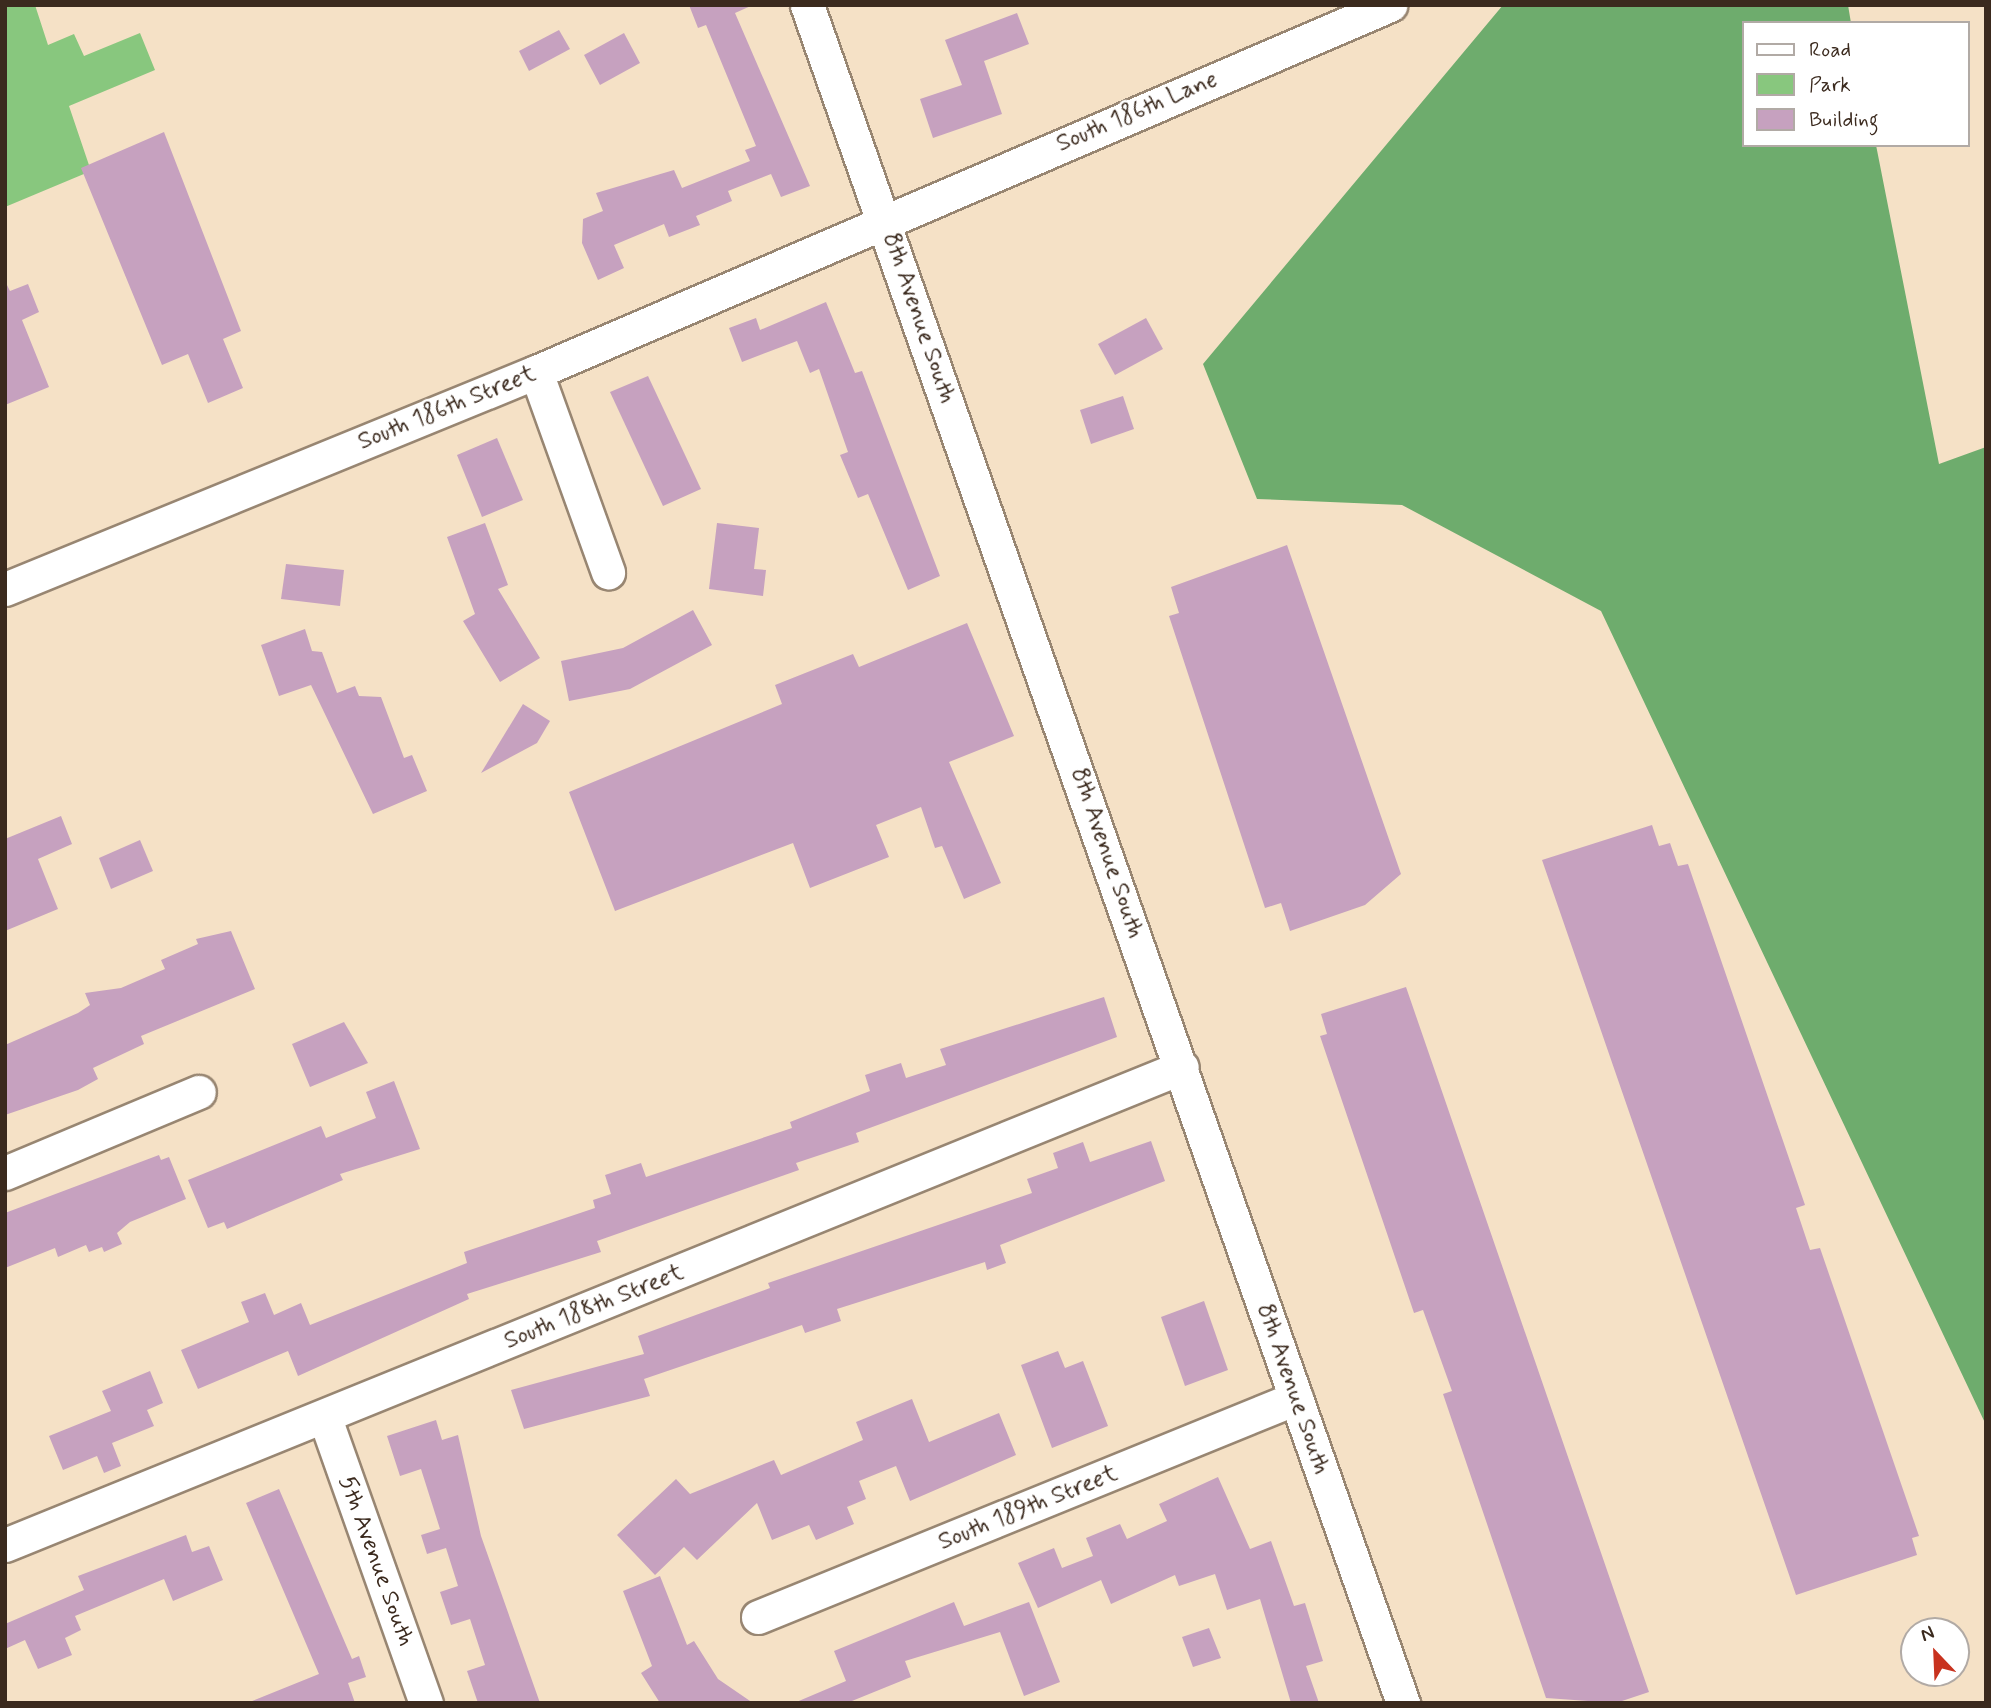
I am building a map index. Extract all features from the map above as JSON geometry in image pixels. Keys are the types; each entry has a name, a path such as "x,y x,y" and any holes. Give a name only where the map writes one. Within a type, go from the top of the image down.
{"street":[{"name":"8th Avenue South","path":"807,5 884,218 1403,1703"},
{"name":"South 186th Lane","path":"884,218 1390,5"},
{"name":"South 186th Street","path":"5,589 536,372 884,218"},
{"path":"536,372 608,572"},
{"name":"South 188th Street","path":"5,1545 325,1418 1182,1068"},
{"path":"5,1173 199,1092"},
{"name":"South 189th Street","path":"758,1617 1296,1398"},
{"name":"5th Avenue South","path":"325,1418 426,1703"}],"green space":[{"path":"5,5 35,5 48,45 74,34 84,56 140,33 155,70 69,106 91,171 5,207"},
{"path":"1503,5 1848,5 1851,21 1742,21 1742,147 1876,147 1939,464 1986,447 1986,1425 1601,611 1402,505 1257,499 1203,364"}],"building":[{"path":"689,5 753,5 735,13 810,186 781,197 771,174 728,191 732,201 696,216 700,225 669,237 664,224 614,245 624,268 598,280 582,243 583,219 603,211 596,193 674,170 682,188 750,161 745,150 756,146 706,25 698,28"},
{"path":"1017,13 1029,44 984,61 1002,114 933,138 920,99 962,85 945,40"},
{"path":"559,30 570,49 529,71 519,51"},
{"path":"624,33 640,63 600,85 584,55"},
{"path":"164,132 241,331 223,339 243,388 208,403 188,354 162,365 81,168"},
{"path":"5,281 10,291 28,284 39,312 22,320 49,387 5,405"},
{"path":"826,302 855,373 862,371 940,576 908,590 868,494 858,498 840,455 848,452 819,369 810,373 797,341 742,362 729,328 756,318 760,330"},
{"path":"1146,318 1163,349 1115,375 1098,344"},
{"path":"648,376 701,489 663,506 610,392"},
{"path":"1123,396 1134,429 1091,444 1080,410"},
{"path":"497,438 523,500 482,517 457,455"},
{"path":"485,523 508,585 498,589 540,658 500,682 463,621 475,614 447,537"},
{"path":"717,523 759,528 754,569 766,570 763,596 709,589"},
{"path":"1287,545 1401,874 1365,905 1290,931 1281,903 1265,908 1169,616 1179,613 1171,587"},
{"path":"286,564 344,570 340,606 281,599"},
{"path":"693,610 712,645 630,689 569,701 561,661 623,648"},
{"path":"967,623 1014,736 949,762 1001,883 964,899 942,846 935,848 921,807 876,825 889,857 810,888 793,843 615,911 569,792 782,704 775,685 853,654 859,667"},
{"path":"305,629 312,651 322,652 337,693 355,686 359,696 381,697 404,758 412,755 427,791 373,814 311,685 279,696 261,645"},
{"path":"523,704 550,721 537,743 481,773"},
{"path":"61,816 72,844 38,859 58,909 5,931 5,839"},
{"path":"1652,825 1659,846 1670,843 1678,866 1688,864 1805,1205 1796,1208 1810,1250 1820,1248 1919,1536 1912,1538 1917,1555 1796,1595 1542,860"},
{"path":"140,840 153,871 111,889 99,858"},
{"path":"231,931 255,989 141,1036 144,1044 93,1068 98,1079 78,1090 5,1115 5,1045 78,1013 90,1005 85,993 121,988 165,969 161,960 198,944 196,939"},
{"path":"1406,987 1649,1692 1616,1703 1546,1698 1443,1394 1452,1391 1423,1310 1414,1313 1320,1036 1327,1034 1321,1014"},
{"path":"1104,997 1117,1037 856,1133 859,1142 796,1163 799,1170 597,1241 601,1252 467,1294 469,1299 298,1376 288,1351 198,1389 181,1350 249,1322 241,1302 265,1293 274,1315 301,1303 310,1325 467,1263 464,1252 595,1208 593,1200 611,1194 605,1175 641,1163 646,1177 792,1128 790,1122 870,1091 865,1075 901,1063 906,1078 946,1065 940,1049"},
{"path":"344,1022 368,1063 310,1087 292,1044"},
{"path":"394,1081 420,1149 340,1174 343,1180 227,1229 224,1222 208,1228 188,1180 321,1126 326,1138 376,1118 366,1092"},
{"path":"1151,1141 1165,1181 1000,1245 1006,1263 987,1270 985,1262 837,1309 841,1321 805,1333 802,1325 644,1379 650,1396 524,1429 511,1390 644,1354 638,1336 770,1288 768,1283 1032,1193 1027,1179 1058,1168 1053,1153 1083,1142 1090,1162"},
{"path":"159,1155 161,1160 169,1157 186,1199 130,1222 117,1233 122,1244 104,1252 102,1247 89,1252 86,1245 58,1257 55,1248 5,1268 5,1213"},
{"path":"1204,1301 1228,1370 1185,1386 1161,1317"},
{"path":"1058,1351 1065,1368 1083,1361 1108,1426 1052,1448 1021,1365"},
{"path":"150,1371 163,1403 147,1410 154,1426 112,1443 121,1466 104,1473 97,1456 63,1470 49,1436 111,1411 102,1391"},
{"path":"912,1399 929,1442 999,1413 1016,1455 910,1501 896,1466 859,1481 866,1499 847,1507 854,1524 816,1540 809,1525 772,1540 757,1503 697,1560 684,1547 655,1575 617,1535 676,1479 690,1494 774,1460 781,1475 863,1440 856,1422"},
{"path":"436,1420 442,1440 458,1435 481,1536 540,1703 478,1703 467,1671 485,1665 470,1619 451,1625 440,1592 458,1586 446,1548 427,1554 421,1535 440,1529 421,1469 400,1476 387,1436"},
{"path":"1218,1477 1250,1549 1271,1541 1294,1606 1305,1603 1323,1661 1306,1666 1319,1703 1291,1703 1260,1599 1227,1610 1215,1574 1179,1586 1175,1575 1111,1604 1101,1580 1038,1608 1018,1563 1054,1548 1062,1568 1093,1556 1086,1538 1120,1524 1127,1539 1167,1521 1159,1504"},
{"path":"279,1489 352,1659 359,1656 366,1677 348,1683 355,1703 247,1703 319,1674 246,1503"},
{"path":"186,1535 192,1552 209,1546 223,1580 173,1601 164,1579 75,1616 81,1630 65,1638 72,1655 38,1669 25,1640 5,1649 5,1624 84,1590 78,1576"},
{"path":"660,1576 687,1645 694,1641 718,1679 753,1703 660,1703 641,1673 652,1666 623,1591"},
{"path":"954,1602 964,1626 1029,1602 1060,1682 1024,1696 1000,1632 905,1661 911,1677 847,1703 794,1703 846,1681 834,1651"},
{"path":"1209,1628 1221,1658 1193,1667 1182,1637"}]}
